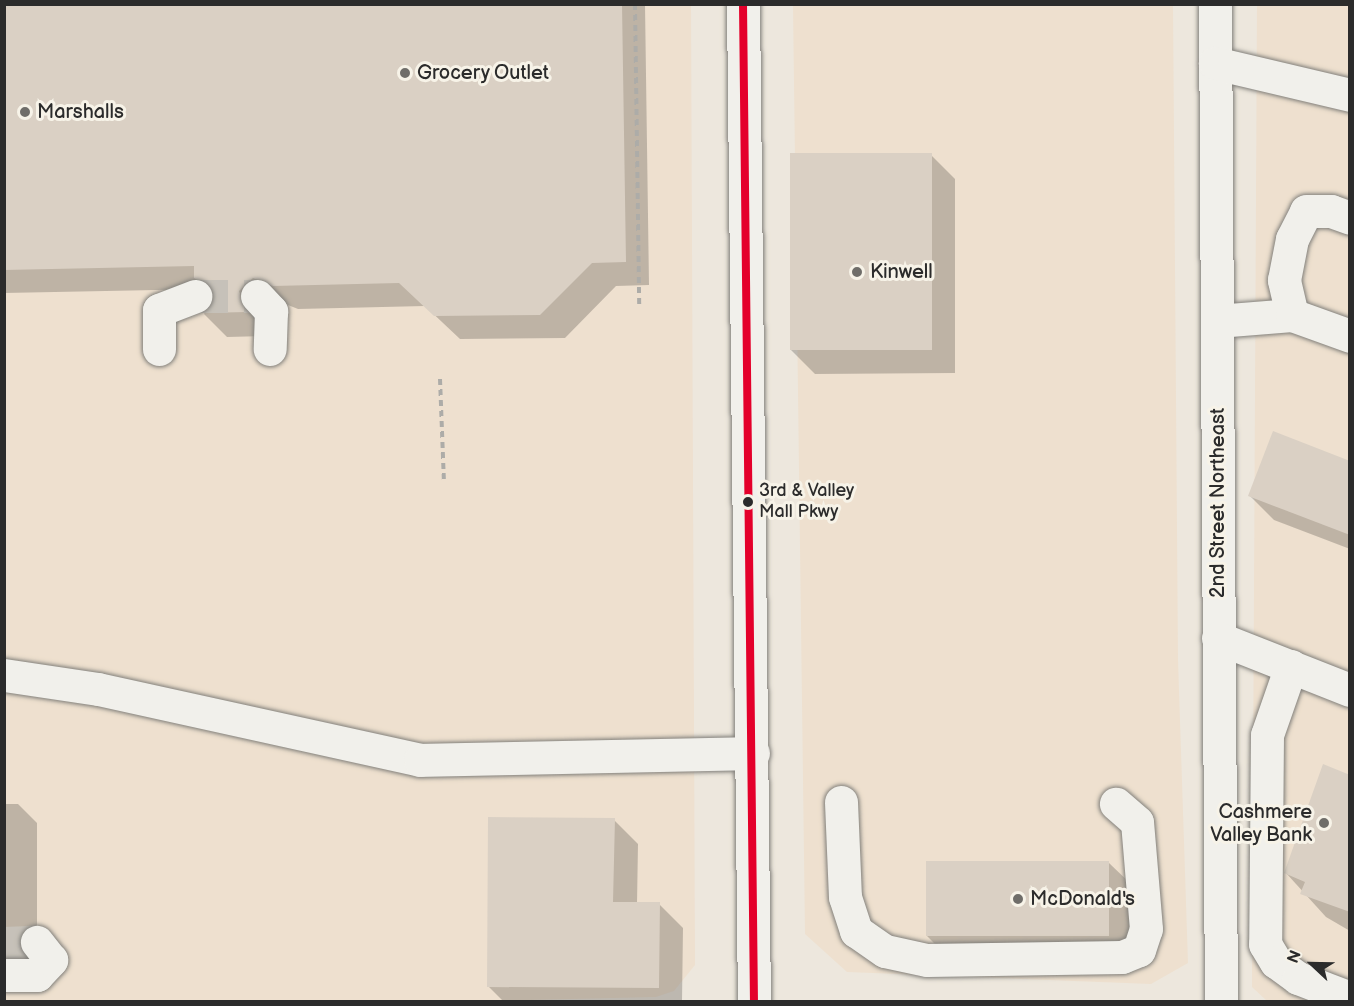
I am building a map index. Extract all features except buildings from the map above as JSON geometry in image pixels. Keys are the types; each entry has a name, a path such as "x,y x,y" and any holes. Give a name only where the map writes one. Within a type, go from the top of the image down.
{"street":[{"path":"743,4 754,1002"},
{"name":"2nd Street Northeast","path":"1215,4 1221,1002"},
{"path":"1215,63 1350,95"},
{"path":"1292,315 1284,280 1292,239 1306,211 1331,211 1350,218"},
{"path":"159,349 159,310 195,296"},
{"path":"257,296 271,311 270,349"},
{"path":"1217,321 1292,315 1350,336"},
{"path":"1218,638 1350,690"},
{"path":"1291,666 1269,719 1265,944 1276,962 1298,978 1350,998"},
{"path":"4,675 98,689 420,760 753,753"},
{"path":"841,802 845,897 856,931 885,951 927,960 1122,957 1139,950 1146,929 1137,822 1116,804"},
{"path":"4,975 37,975 50,952"}],"path":[{"path":"635,4 639,306"},
{"path":"440,379 444,483"}],"shaded area":[{"path":"5,5 691,5 695,965 674,991 656,997 492,1001 5,1002"},
{"path":"793,5 1173,5 1178,660 1188,963 1151,984 847,972 805,934"},
{"path":"1257,5 1349,5 1349,1001 1267,1001 1252,987"}],"tunnel":[{"path":"195,296 257,296"},
{"path":"4,943 37,942"}],"transit line":[{"path":"743,4 754,1002"}],"place":[{"name":"Grocery Outlet","path":"405,73"},
{"name":"Marshalls","path":"25,112"},
{"name":"Kinwell","path":"857,272"},
{"name":"3rd & Valley Mall Pkwy","path":"748,502"},
{"name":"Cashmere Valley Bank","path":"1324,823"},
{"name":"McDonald's","path":"1018,899"}]}
